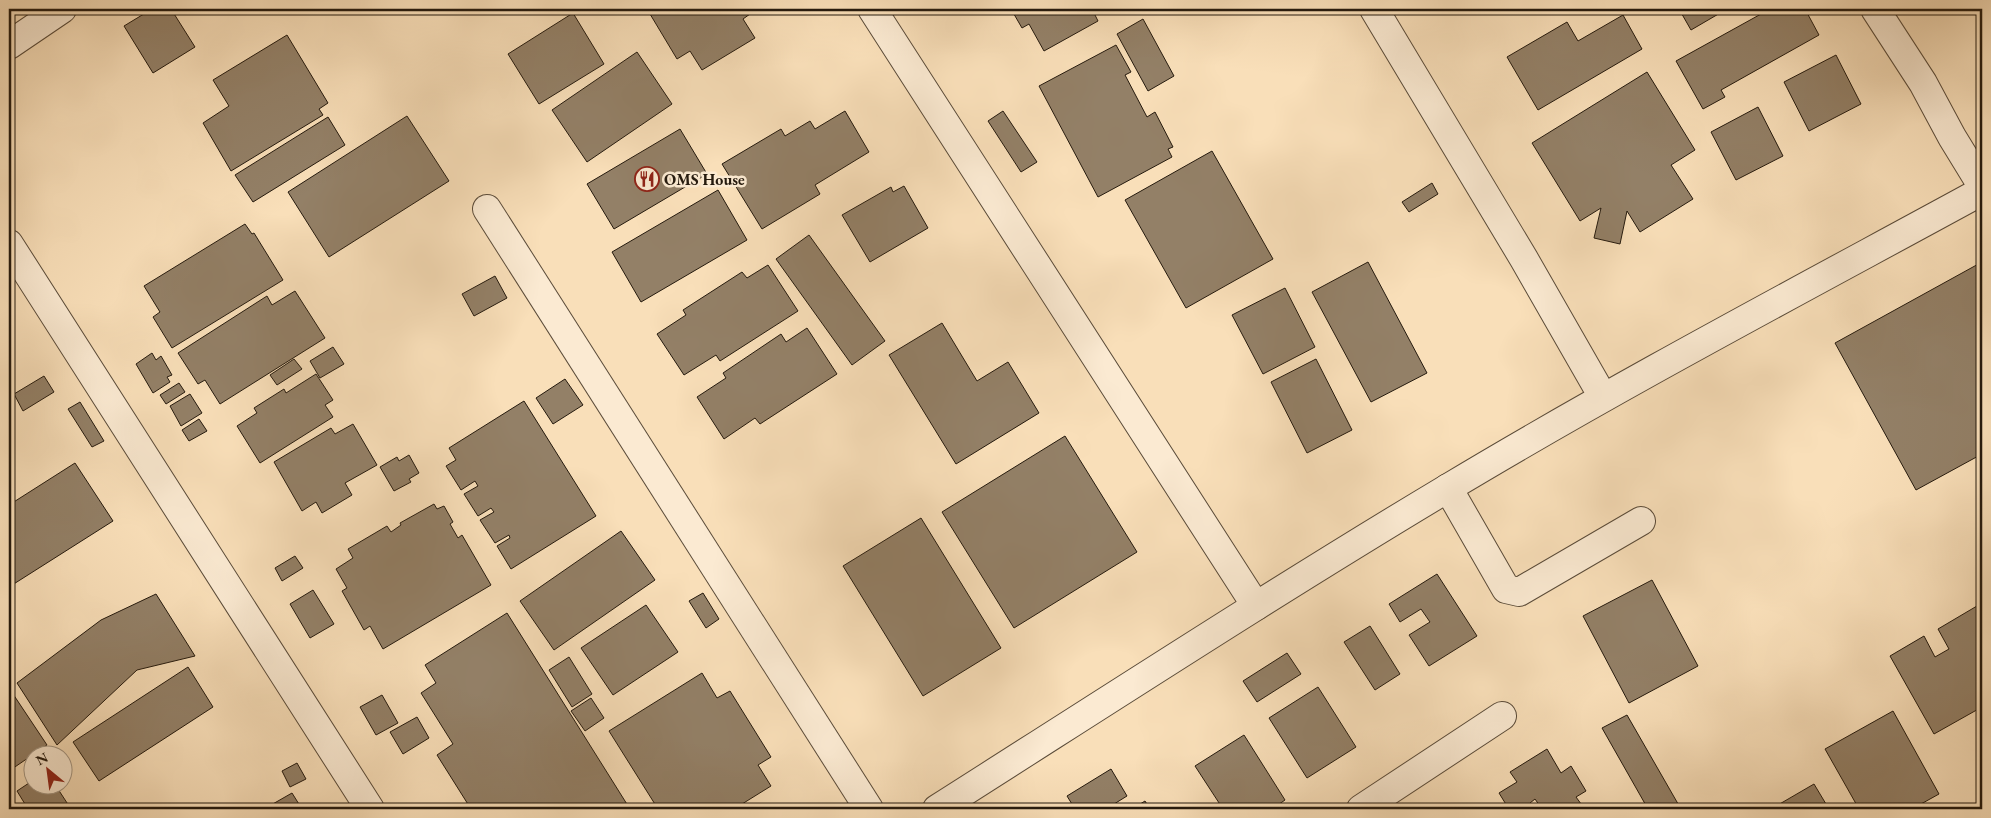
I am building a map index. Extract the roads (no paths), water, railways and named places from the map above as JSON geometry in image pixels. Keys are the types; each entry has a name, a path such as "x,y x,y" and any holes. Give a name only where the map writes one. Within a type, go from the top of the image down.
{"street":[{"path":"9,45 62,9"},
{"path":"872,9 1256,606"},
{"path":"1374,9 1524,260 1603,398"},
{"path":"1875,9 1923,83 1952,138 1982,186"},
{"path":"937,809 1256,606 1448,488 1603,398 1982,191"},
{"path":"487,208 869,809"},
{"path":"9,244 370,809"},
{"path":"1448,488 1506,589 1519,592 1641,521"},
{"path":"1364,808 1502,716"}],"place":[{"name":"OMS House","path":"647,179"}]}
